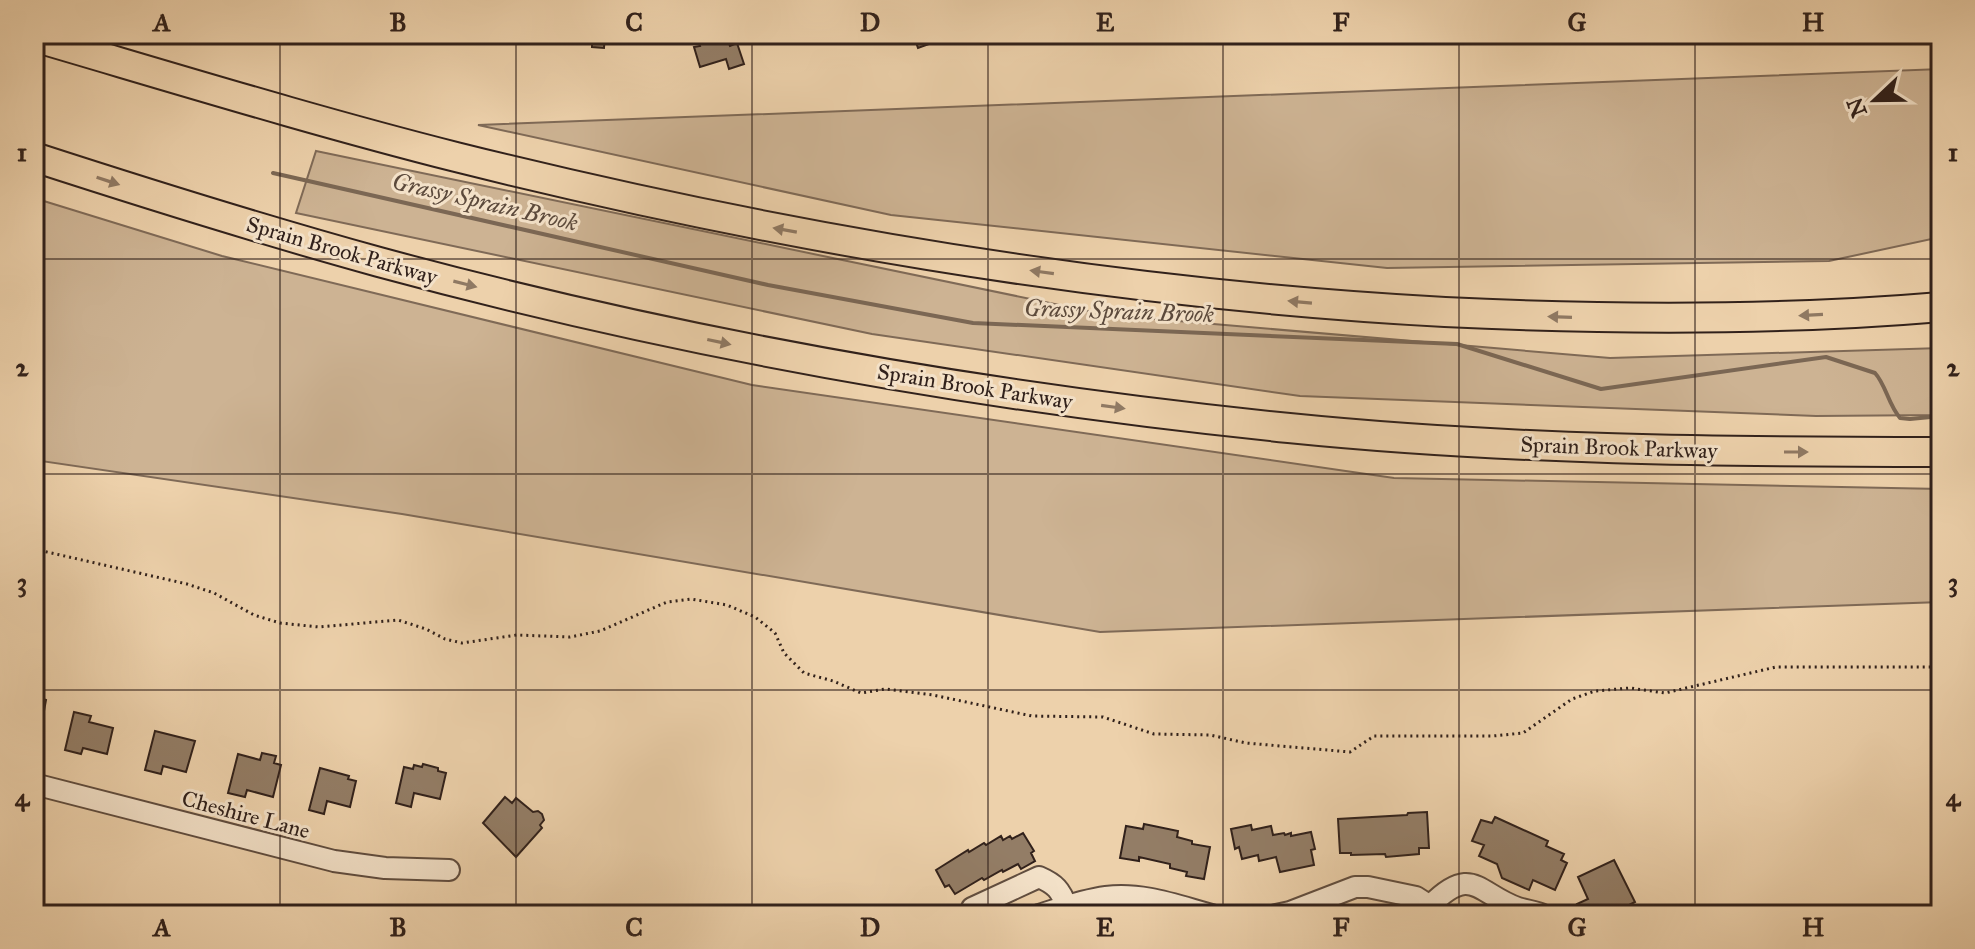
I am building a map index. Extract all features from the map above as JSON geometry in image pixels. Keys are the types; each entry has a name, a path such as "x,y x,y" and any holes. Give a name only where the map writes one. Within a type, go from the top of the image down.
{"highway":[{"path":"34,37 398,142 544,178 785,230 987,264 1312,303 1464,313 1693,318 1802,316 1941,307"},
{"name":"Sprain Brook Parkway","path":"34,157 263,229 487,290 753,349 966,386 1196,417 1413,438 1610,448 1941,454"},
{"path":"1889,311 1941,297"}],"street":[{"name":"Cheshire Lane","path":"34,784 334,861 385,868 449,870"},
{"path":"972,908 1039,877 1053,883 1062,893 1066,906"},
{"path":"1276,915 1355,887 1416,897 1437,911 1444,893 1458,885 1477,886 1517,908 1543,915"},
{"path":"1039,915 1107,896 1154,899 1212,915"}],"path":[{"path":"34,549 187,584 214,593 254,615 280,623 319,627 398,620 462,643 517,635 570,637 600,631 667,602 691,599 727,605 755,617 775,633 784,653 804,673 861,693 885,689 933,695 1032,716 1103,717 1154,734 1210,735 1246,743 1350,752 1374,736 1523,733 1572,699 1595,691 1630,688 1665,693 1776,667 1941,667"}],"shaded area":[{"path":"1941,69 1941,237 1829,261 1387,268 891,215 478,125"},
{"path":"316,151 1108,315 1610,358 1941,348 1941,415 1816,416 1300,396 872,334 296,213"},
{"path":"34,198 222,256 752,385 1394,478 1941,489 1941,602 1100,632 402,514 34,460"}],"building":[{"path":"592,34 605,34 604,48 592,47"},
{"path":"696,34 725,34 730,46 737,43 744,64 729,69 726,59 700,67 694,47 700,46"},
{"path":"913,34 951,34 951,36 918,48"},
{"path":"34,696 46,700 40,733 34,732"},
{"path":"74,712 91,716 89,722 113,728 107,754 83,748 81,754 65,750"},
{"path":"155,731 195,741 186,772 163,766 161,774 145,770"},
{"path":"262,753 276,756 274,763 281,765 273,797 247,790 245,797 228,793 238,754 260,760"},
{"path":"423,764 446,773 440,799 414,793 411,807 396,803 404,767 413,769 414,765 422,767"},
{"path":"320,768 356,781 350,807 327,801 324,814 309,810"},
{"path":"505,797 512,803 516,798 533,812 542,814 544,820 540,825 542,828 516,857 483,823"},
{"path":"1427,812 1429,848 1419,848 1419,854 1386,857 1385,854 1340,853 1338,819"},
{"path":"1495,817 1548,841 1546,846 1564,854 1561,860 1567,863 1555,890 1533,880 1529,890 1502,878 1497,864 1479,856 1484,845 1472,841 1481,820 1492,823"},
{"path":"1144,824 1178,831 1177,837 1210,847 1204,879 1186,876 1187,872 1170,868 1170,864 1139,857 1139,861 1120,858 1126,826 1143,829"},
{"path":"1251,825 1252,830 1271,826 1273,835 1291,833 1291,836 1311,832 1315,849 1311,850 1314,865 1280,872 1276,857 1259,861 1258,855 1242,859 1239,847 1235,849 1231,829"},
{"path":"1023,833 1034,851 1031,853 1035,861 1021,869 1018,864 984,880 982,878 955,894 949,885 945,887 936,870 984,843 986,845 1001,836 1003,840 1010,836 1012,839"},
{"path":"1614,860 1635,902 1629,905 1634,915 1582,915 1577,904 1588,899 1578,877"}],"waterway":[{"name":"Grassy Sprain Brook","path":"273,173 768,285 973,323 1457,344 1601,389 1826,357 1875,373 1900,418 1941,416"}]}
